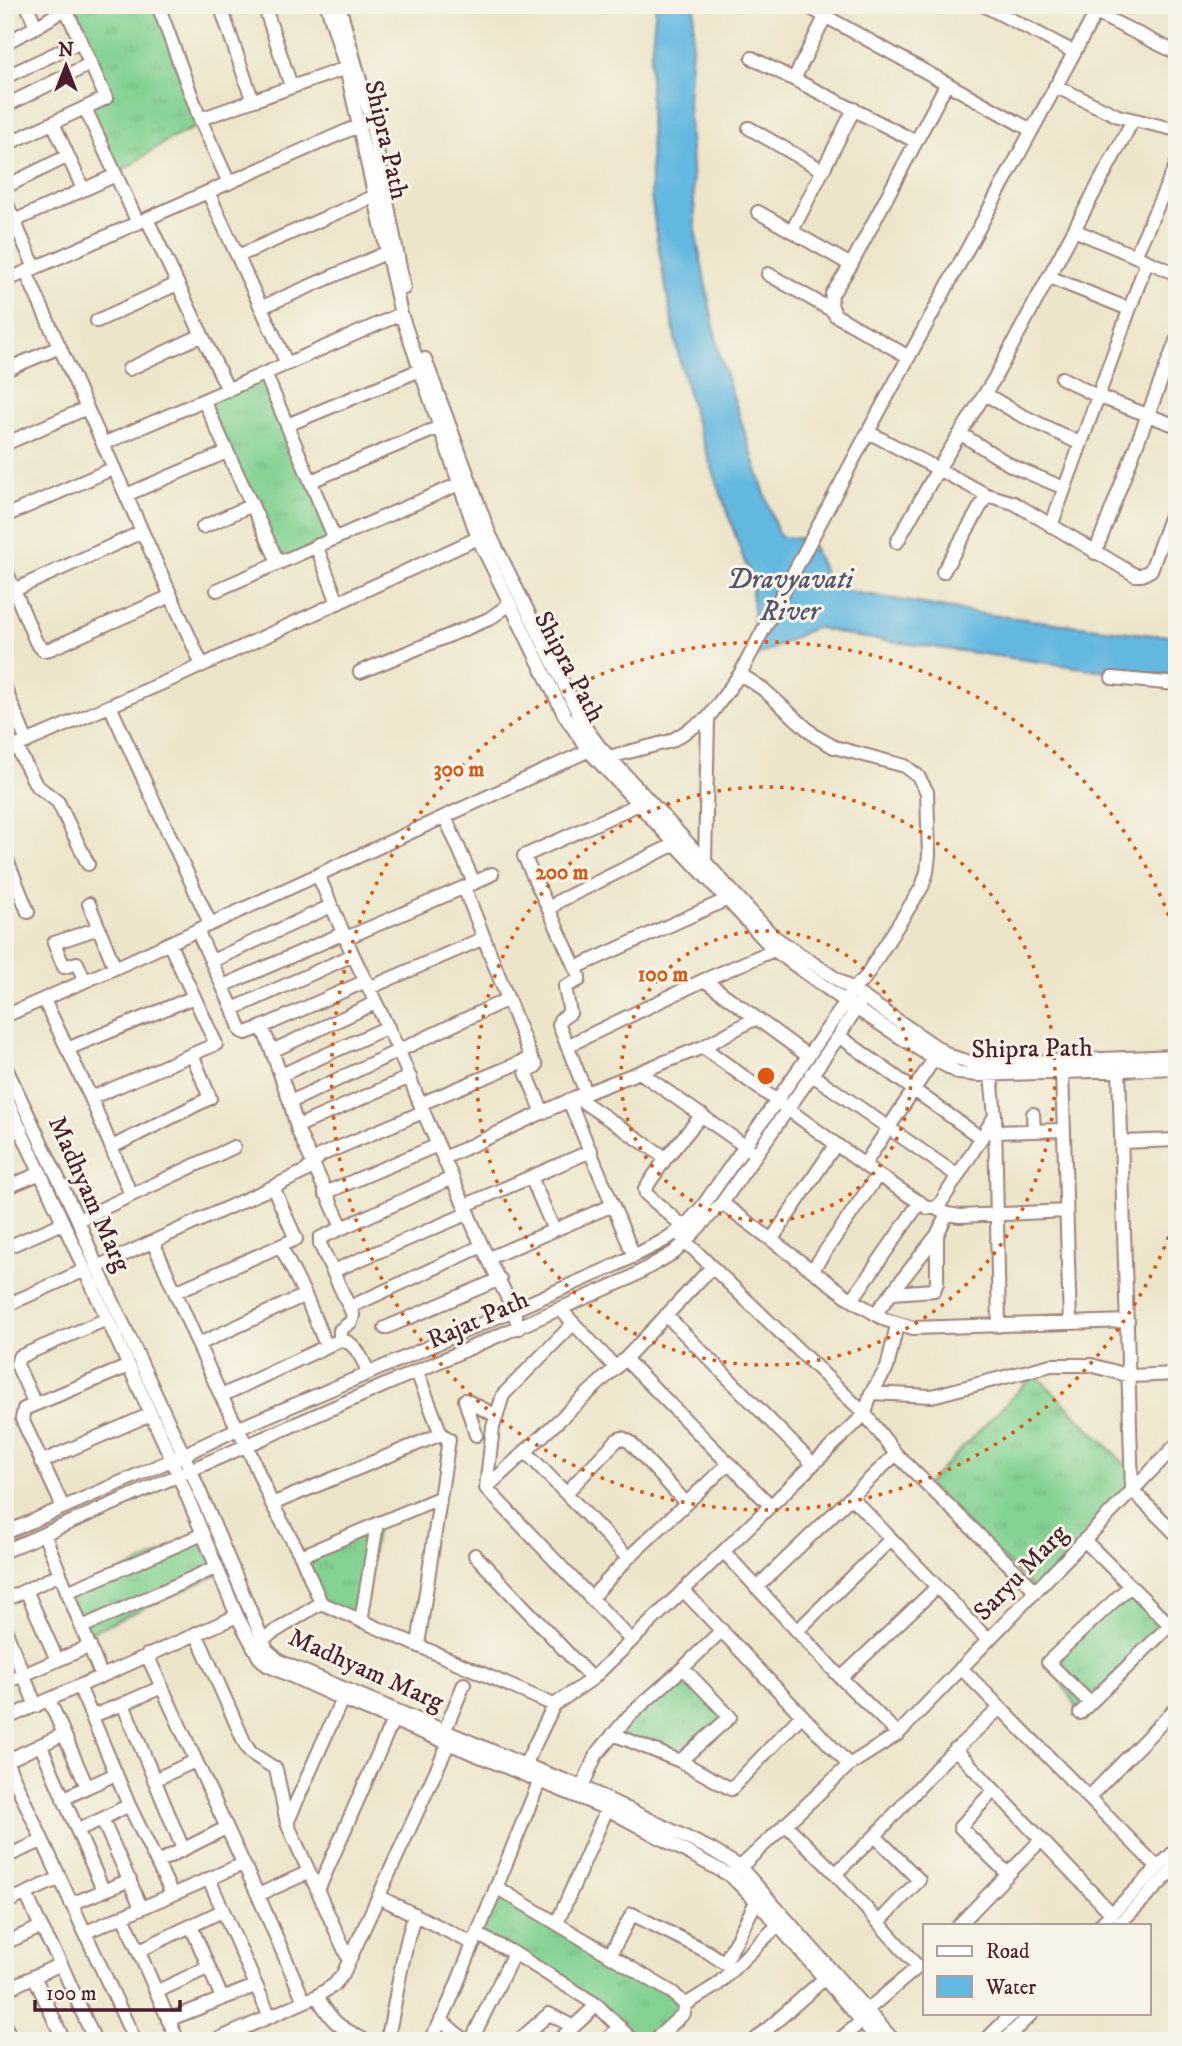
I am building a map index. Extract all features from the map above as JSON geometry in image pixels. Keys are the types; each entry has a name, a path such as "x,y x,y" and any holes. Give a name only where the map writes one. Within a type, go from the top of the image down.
{"street":[{"path":"27,5 36,27"},
{"path":"158,5 200,119 229,183"},
{"path":"236,5 220,8 252,99"},
{"path":"264,5 290,86"},
{"name":"Shipra Path","path":"327,5 366,123 375,196 401,314 478,538 565,716 639,804 774,950 950,1056 976,1065 1177,1056"},
{"name":"Shipra Path","path":"339,5 410,315 489,533 594,748 609,757 773,936 934,1059 959,1073 1177,1068"},
{"path":"804,5 828,11 1031,130"},
{"path":"986,6 1074,52"},
{"path":"5,43 36,27 65,7 106,98 5,145"},
{"path":"609,757 671,741 708,718 743,670 868,432 1098,9 1177,53"},
{"path":"794,79 828,11"},
{"path":"5,77 80,43"},
{"path":"752,58 915,141"},
{"path":"5,106 90,64"},
{"path":"200,119 346,68"},
{"path":"909,357 835,315 831,304 832,294 851,265 947,83"},
{"path":"1055,86 1118,116 1177,130"},
{"path":"85,108 116,175 177,284 228,390"},
{"path":"792,231 854,109"},
{"path":"897,542 985,394 1133,120"},
{"path":"53,123 83,189"},
{"path":"5,281 366,123"},
{"path":"749,128 822,170"},
{"path":"5,187 68,156"},
{"path":"1051,526 1129,309 1141,259 1177,163"},
{"path":"15,221 116,175"},
{"path":"208,192 287,364"},
{"path":"238,256 375,196"},
{"path":"5,200 60,347 202,665"},
{"path":"758,212 851,265"},
{"path":"1074,230 1177,274"},
{"path":"262,307 388,252"},
{"path":"768,274 833,311"},
{"path":"1049,277 1129,309"},
{"path":"97,321 177,284"},
{"path":"103,444 401,314"},
{"path":"129,369 202,335"},
{"path":"1095,553 1177,339"},
{"path":"5,370 60,347"},
{"path":"287,425 420,370"},
{"path":"265,373 334,537"},
{"path":"1062,378 1097,396 1149,413 1177,426"},
{"path":"985,394 1079,443"},
{"path":"204,401 278,562"},
{"path":"5,444 87,408"},
{"path":"310,481 440,427"},
{"path":"868,432 987,495 1014,503 1135,575 1142,576 1151,570 1177,499"},
{"path":"961,434 1012,466 1064,488"},
{"path":"126,495 227,452"},
{"path":"5,516 114,468"},
{"path":"217,590 459,484"},
{"path":"943,572 987,495"},
{"path":"203,527 252,505"},
{"path":"10,592 142,532"},
{"path":"16,747 478,538"},
{"path":"316,545 338,603"},
{"path":"5,568 10,592 39,647 47,650 171,596"},
{"path":"360,672 489,619 510,604"},
{"path":"743,670 815,736 834,747 905,766 918,776 927,792 927,872 922,887 864,979 854,1000"},
{"path":"1112,678 1177,684"},
{"path":"5,688 16,747 36,785 58,802 88,864"},
{"path":"110,706 210,923"},
{"path":"705,862 708,718"},
{"path":"5,1016 116,968 594,748"},
{"path":"634,1256 591,1152 559,1022 570,1013 564,989 579,980 577,967 524,856 639,804"},
{"path":"444,817 469,885 484,938 536,1066 526,1072 543,1113"},
{"path":"549,910 559,901 677,843"},
{"path":"5,855 28,912"},
{"path":"223,986 492,874"},
{"path":"318,875 375,1003 400,1051 452,1178 500,1279 519,1328"},
{"path":"577,967 728,899"},
{"path":"89,904 116,968"},
{"path":"212,961 331,906"},
{"path":"85,981 76,963 64,967 54,943 99,928"},
{"path":"197,930 243,1033 484,938"},
{"path":"91,1098 216,1044 169,943"},
{"path":"567,1046 704,980 774,950"},
{"path":"233,1009 353,955"},
{"path":"704,980 808,1056"},
{"path":"67,1049 194,997"},
{"path":"290,1102 508,999"},
{"path":"44,1000 91,1098 131,1195"},
{"name":"Rajat Path","path":"782,1103 811,1074 839,1036 854,1000"},
{"name":"Rajat Path","path":"5,1532 634,1256 680,1229 750,1149 782,1103 808,1056 854,1000"},
{"path":"272,1051 375,1003"},
{"path":"444,1158 577,1097 703,1047 756,1018"},
{"path":"262,1027 311,1163 342,1227"},
{"path":"281,1075 387,1027"},
{"path":"839,1036 981,1138"},
{"path":"703,1047 878,1175 929,1208 960,1216 1066,1211"},
{"path":"112,1147 210,1098 192,1054"},
{"path":"5,1306 273,1187 306,1171 321,1155 531,1058"},
{"path":"864,1165 934,1059"},
{"name":"Madhyam Marg","path":"5,1066 78,1220 107,1319 151,1414 178,1457"},
{"path":"1119,1070 1132,1490 1177,1535"},
{"path":"1062,1072 1070,1323"},
{"path":"641,1073 750,1149"},
{"path":"811,1074 958,1176"},
{"path":"991,1074 995,1116 999,1326"},
{"path":"298,1126 410,1077"},
{"name":"Madhyam Marg","path":"5,1096 64,1223 91,1269 267,1650 279,1661 449,1735 582,1787 712,1850 735,1872 864,2016 878,2041"},
{"path":"577,1097 666,1158"},
{"path":"1033,1114 1034,1131"},
{"path":"702,1115 666,1158 645,1192 680,1229 685,1243 865,1414 896,1454 1035,1591"},
{"path":"934,1208 940,1204 995,1116"},
{"path":"5,1136 21,1129"},
{"path":"995,1132 1064,1130"},
{"path":"1121,1142 1177,1140"},
{"path":"772,1239 836,1144"},
{"path":"325,1194 438,1145"},
{"path":"78,1220 234,1146"},
{"name":"Rajat Path","path":"5,1551 628,1279 675,1252 685,1243 722,1203 750,1149"},
{"path":"333,1271 531,1177 591,1152"},
{"path":"5,1188 41,1173"},
{"path":"813,1269 878,1175"},
{"path":"531,1177 554,1230"},
{"path":"340,1340 340,1330 353,1318 319,1241 323,1236 342,1227 452,1178"},
{"path":"174,1292 296,1239 273,1187"},
{"path":"852,1300 920,1202"},
{"path":"722,1203 852,1300 897,1325 913,1328 1128,1321"},
{"path":"350,1307 485,1252 554,1230 613,1205"},
{"path":"876,1314 937,1235 947,1214"},
{"path":"5,1248 64,1223"},
{"path":"892,1293 934,1290 937,1283 937,1235"},
{"path":"153,1242 221,1396 321,1602 554,1705"},
{"path":"281,1247 326,1345"},
{"path":"486,1488 620,1363 712,1267"},
{"path":"385,1328 500,1279"},
{"path":"199,1344 305,1295"},
{"path":"560,1309 770,1506"},
{"path":"666,1315 813,1464"},
{"path":"35,1404 17,1366 11,1361 107,1319"},
{"path":"486,1488 493,1427 503,1395 573,1324"},
{"path":"525,1765 554,1705 592,1679 865,1414 872,1394 887,1367 897,1325"},
{"path":"221,1396 340,1340 347,1340 355,1346 369,1373"},
{"path":"872,1394 932,1396 1051,1365 1091,1365 1130,1376 1177,1374"},
{"path":"63,1507 22,1419 23,1409 129,1366"},
{"path":"417,1372 441,1434 449,1439 418,1645"},
{"path":"476,1435 464,1400 497,1416"},
{"path":"41,1462 151,1414"},
{"path":"272,1504 441,1434"},
{"path":"566,1493 622,1438 630,1441 686,1503"},
{"name":"Saryu Marg","path":"735,1872 849,1765 898,1734 1177,1444"},
{"path":"525,1451 628,1558"},
{"path":"756,1588 896,1454"},
{"path":"591,1598 628,1558 728,1464"},
{"name":"Madhyam Marg","path":"185,1474 203,1534 237,1616 259,1657 267,1665 393,1720 449,1735 735,1872 756,1902 825,1978 894,2041"},
{"path":"486,1488 631,1640"},
{"path":"851,1497 988,1640"},
{"path":"301,1556 439,1498"},
{"path":"361,1621 377,1524"},
{"path":"44,1534 101,1675"},
{"path":"68,1592 203,1534"},
{"path":"797,1631 891,1539"},
{"path":"1080,1713 1173,1629 1084,1540"},
{"path":"724,1552 841,1678 898,1734"},
{"path":"475,1555 592,1679"},
{"path":"82,1628 217,1567"},
{"path":"5,1600 60,1574"},
{"path":"1090,1703 1048,1662 1130,1586"},
{"path":"841,1678 936,1588"},
{"path":"26,1590 57,1660"},
{"path":"683,1590 849,1765"},
{"path":"261,1640 321,1602"},
{"path":"5,1719 237,1616"},
{"path":"582,1787 596,1755 638,1707 722,1630"},
{"path":"197,1633 246,1746 251,1753 276,1769 287,1823 349,1960"},
{"path":"7,1636 36,1706"},
{"path":"5,1683 90,1646"},
{"path":"147,1655 243,1864 311,1998 340,2028 366,2041"},
{"path":"680,1761 730,1717 683,1668"},
{"path":"961,1668 1158,1868"},
{"path":"214,2041 311,1998 334,1986 343,1974 449,1735 464,1684"},
{"path":"79,1686 129,1805 172,1894"},
{"path":"92,1716 162,1687"},
{"path":"287,1823 342,1699"},
{"path":"49,1700 87,1787"},
{"path":"123,1704 183,1849"},
{"path":"1089,1797 1177,1707"},
{"path":"835,1874 875,1836 955,1749 1000,1708"},
{"path":"614,1734 680,1761 731,1789 802,1715"},
{"path":"318,1890 393,1720"},
{"path":"64,1734 6,1760 134,2038 120,2041"},
{"path":"41,1746 103,1890"},
{"path":"955,1749 1115,1919"},
{"path":"154,1780 195,1761"},
{"path":"63,1799 116,1774"},
{"path":"429,2041 441,2020 476,1939 540,1780"},
{"path":"994,1790 960,1827 1008,1874"},
{"path":"77,1830 129,1805"},
{"path":"557,1923 607,1809"},
{"path":"102,1819 141,1907"},
{"path":"785,1824 921,1964 838,2041"},
{"path":"158,1862 226,1828"},
{"path":"875,1836 919,1880 879,1922"},
{"path":"5,1840 8,1856 42,1842"},
{"path":"960,1924 1041,1840"},
{"path":"1115,1919 1177,1849"},
{"path":"86,1932 243,1864"},
{"path":"1115,1919 1177,1866"},
{"path":"258,1895 309,1872"},
{"path":"5,1903 60,1878"},
{"path":"71,1904 130,1880"},
{"path":"209,1880 270,2017"},
{"path":"496,1887 673,1993 685,2004"},
{"path":"26,1894 95,2041"},
{"path":"379,1897 514,1953 597,2004 633,2041"},
{"path":"685,2004 718,1985 756,1902"},
{"path":"138,1951 222,1911"},
{"path":"387,2041 402,1957 415,1914"},
{"path":"610,1955 632,1914 729,1965"},
{"path":"123,1916 178,2041"},
{"path":"729,1965 778,1925"},
{"path":"191,1926 222,1998"},
{"path":"5,1943 41,1927"},
{"path":"471,2041 514,1953"},
{"path":"5,1990 61,1964"},
{"path":"156,1992 209,1967"},
{"path":"34,1976 64,2041"},
{"path":"754,2041 825,1978"},
{"path":"169,2020 255,1986"},
{"path":"558,2041 597,2004"},
{"path":"654,2041 684,2013 685,2004"},
{"path":"517,2041 549,2014 572,2026"},
{"path":"985,2041 1012,2014"},
{"path":"1004,2041 1031,2014"},
{"path":"441,2020 466,2041"},
{"path":"5,2026 12,2041"},
{"path":"605,2041 620,2027"}],"green space":[{"path":"64,5 158,5 198,126 168,140 116,175 85,108 106,98"},
{"path":"265,373 334,537 278,562 204,401"},
{"path":"1035,1374 1132,1471 1132,1490 1036,1591 927,1484"},
{"path":"377,1524 361,1621 321,1603 301,1556"},
{"path":"203,1535 219,1574 85,1635 69,1595"},
{"path":"1130,1586 1170,1625 1080,1713 1048,1662"},
{"path":"683,1668 730,1717 686,1757 613,1734"},
{"path":"496,1887 685,2005 657,2041 633,2041 597,2004 478,1935"}],"water":[{"name":"Dravyavati River","path":"656,5 695,5 688,102 696,235 719,353 778,534 782,537 810,539 830,588 975,613 1153,635 1177,635 1177,675 1135,675 852,636 815,627 758,656 751,573 745,563 694,416 678,354 657,239 651,195 650,65"}]}
